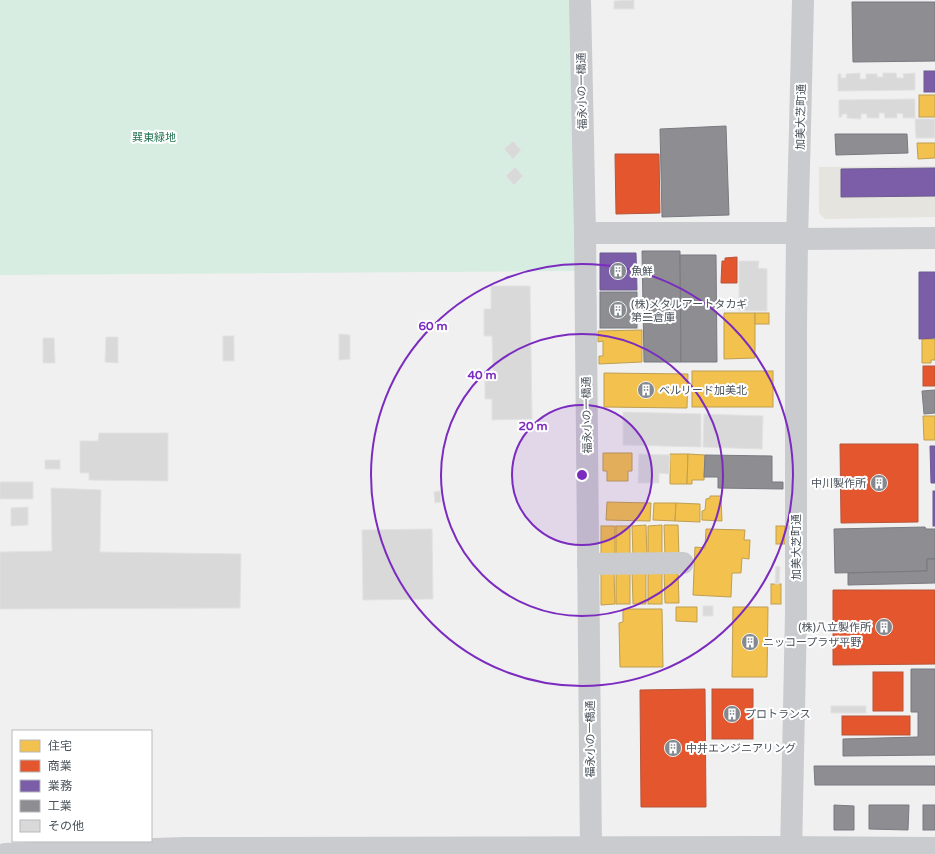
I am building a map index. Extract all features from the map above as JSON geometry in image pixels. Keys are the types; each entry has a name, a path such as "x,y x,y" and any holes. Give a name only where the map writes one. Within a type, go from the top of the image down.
{"street":[{"name":"福永小の一橋通","path":"580,0 585,233 591,851"},
{"name":"加美大芝町通","path":"791,850 796,613 797,236 803,0"},
{"path":"585,233 935,238"},
{"path":"588,564 683,563"},
{"path":"6,854 185,851 591,851 935,848"}],"shaded area":[{"path":"935,166 935,217 825,219 819,213 819,167"}],"green space":[{"name":"巽東緑地","path":"0,0 574,0 576,271 0,275"}],"building: 住宅":[{"path":"919,95 935,95 935,117 919,117"},
{"path":"917,143 935,143 935,158 918,159"},
{"path":"724,313 755,313 755,358 724,359"},
{"path":"755,313 769,313 769,324 755,324"},
{"path":"642,330 642,362 599,364 599,356 603,356 603,341 598,342 598,331"},
{"path":"922,339 935,339 935,360 931,360 931,363 922,363"},
{"path":"692,371 773,371 773,407 692,407"},
{"name":"ベルリード加美北","path":"604,373 688,374 687,408 604,407"},
{"path":"923,416 935,416 935,440 924,440"},
{"path":"603,453 632,453 632,471 628,471 628,481 607,481 607,471 603,471"},
{"path":"670,454 688,454 687,484 670,484"},
{"path":"688,454 705,455 704,480 692,480 692,484 687,484"},
{"path":"710,496 721,496 722,521 702,520 702,511 705,510 706,499 710,498"},
{"path":"607,502 651,503 650,521 606,520"},
{"path":"654,503 676,503 675,521 653,520"},
{"path":"676,503 700,504 700,522 675,521"},
{"path":"646,525 647,557 633,558 632,526"},
{"path":"662,525 662,557 648,558 648,526"},
{"path":"664,525 678,525 679,557 665,557"},
{"path":"601,526 615,526 615,558 601,558"},
{"path":"616,526 630,526 630,557 616,558"},
{"path":"776,526 785,526 785,544 776,544"},
{"path":"706,529 745,530 744,540 750,540 749,559 742,558 741,573 732,573 731,597 693,595 695,547 705,548"},
{"path":"664,571 678,571 679,603 665,603"},
{"path":"601,572 614,572 615,604 601,605"},
{"path":"616,572 630,572 630,604 616,604"},
{"path":"632,572 646,572 646,604 633,604"},
{"path":"648,572 662,572 662,604 648,604"},
{"path":"771,584 781,584 781,604 771,604"},
{"path":"676,607 697,607 697,622 676,621"},
{"name":"ニッコープラザ平野","path":"733,607 768,607 767,677 732,677"},
{"path":"623,609 662,609 663,667 620,667 619,623 623,622"}],"building: 商業":[{"path":"615,154 659,154 660,213 616,214"},
{"path":"737,257 737,283 721,283 722,261 725,261 725,258"},
{"path":"923,366 935,366 935,386 923,386"},
{"name":"中川製作所","path":"840,444 918,444 918,522 841,523"},
{"name":"(株)八立製作所","path":"833,590 935,590 935,664 833,665"},
{"path":"873,672 903,672 903,711 873,711"},
{"name":"中井エンジニアリング","path":"705,689 706,807 641,807 640,690"},
{"name":"プロトランス","path":"712,689 753,689 753,739 712,739"},
{"path":"842,716 910,716 910,735 842,735"}],"building: 業務":[{"path":"924,71 935,71 935,92 924,92"},
{"path":"935,168 935,196 841,197 841,169"},
{"name":"魚鮮","path":"600,253 636,253 637,290 600,290"},
{"path":"919,272 935,272 935,338 919,339"},
{"path":"930,446 935,446 935,483 931,483"},
{"path":"933,491 935,491 935,526 933,526"}],"building: 工業":[{"path":"852,2 935,2 935,61 853,62"},
{"path":"726,126 729,215 662,217 660,129"},
{"path":"835,134 907,134 908,153 836,155"},
{"path":"642,251 680,251 681,362 644,362"},
{"path":"680,255 716,255 717,362 681,362"},
{"name":"(株)メタルアートタカギ 第二倉庫","path":"600,292 637,292 637,328 600,328"},
{"path":"935,390 935,413 924,414 922,391"},
{"path":"705,455 772,456 772,482 783,482 783,489 718,488 718,477 704,477"},
{"path":"925,527 926,529 935,529 935,559 927,559 927,571 835,573 834,529"},
{"path":"927,559 935,559 935,583 848,585 848,573 927,571"},
{"path":"911,669 935,669 935,755 843,756 843,739 918,737 918,712 911,712"},
{"path":"814,766 935,766 935,785 815,785"},
{"path":"834,805 854,806 854,830 834,830"},
{"path":"869,805 909,805 908,830 869,829"},
{"path":"923,805 935,805 935,830 923,830"}],"building: その他":[{"path":"634,0 634,9 614,9 614,1"},
{"path":"860,73 860,79 866,79 866,74 877,74 877,77 883,77 883,73 896,73 897,78 904,78 903,74 915,73 915,90 838,91 838,74 841,74 841,78 846,78 846,74"},
{"path":"915,99 915,118 903,118 903,114 897,113 897,118 885,118 884,113 879,113 879,118 867,118 867,114 861,114 861,119 847,118 847,114 842,114 842,117 839,117 839,100"},
{"path":"915,119 935,119 935,138 916,138"},
{"path":"513,141 521,150 513,159 504,149"},
{"path":"515,167 523,176 514,185 506,176"},
{"path":"739,261 759,261 758,268 767,269 767,311 739,311"},
{"path":"491,286 530,286 532,419 492,420 492,399 485,399 485,371 493,371 492,336 484,336 484,309 491,309"},
{"path":"339,334 350,335 350,359 339,360"},
{"path":"223,336 234,336 234,361 223,361"},
{"path":"106,337 118,337 118,363 105,362"},
{"path":"43,338 54,338 55,363 43,363"},
{"path":"623,412 701,414 701,447 623,445"},
{"path":"704,414 763,416 762,449 703,447"},
{"path":"99,433 168,433 168,481 89,480 89,473 80,473 80,441 98,441"},
{"path":"639,454 670,455 669,474 659,473 659,483 638,483"},
{"path":"45,460 60,460 60,469 45,469"},
{"path":"0,482 33,482 33,499 0,499"},
{"path":"51,488 101,490 100,552 241,554 240,608 0,609 0,552 52,551"},
{"path":"440,491 441,502 435,503 434,492"},
{"path":"28,507 28,525 11,526 11,508"},
{"path":"432,529 433,599 363,600 362,530"},
{"path":"776,566 780,567 779,584 775,584"},
{"path":"703,606 713,606 713,616 703,616"},
{"path":"831,706 866,706 866,713 831,713"}],"place":[{"name":"魚鮮","path":"618,271"},
{"name":"(株)メタルアートタカギ 第二倉庫","path":"618,310"},
{"name":"ベルリード加美北","path":"646,390"},
{"name":"中川製作所","path":"879,483"},
{"name":"(株)八立製作所","path":"884,627"},
{"name":"ニッコープラザ平野","path":"750,642"},
{"name":"プロトランス","path":"732,714"},
{"name":"中井エンジニアリング","path":"673,748"}]}
